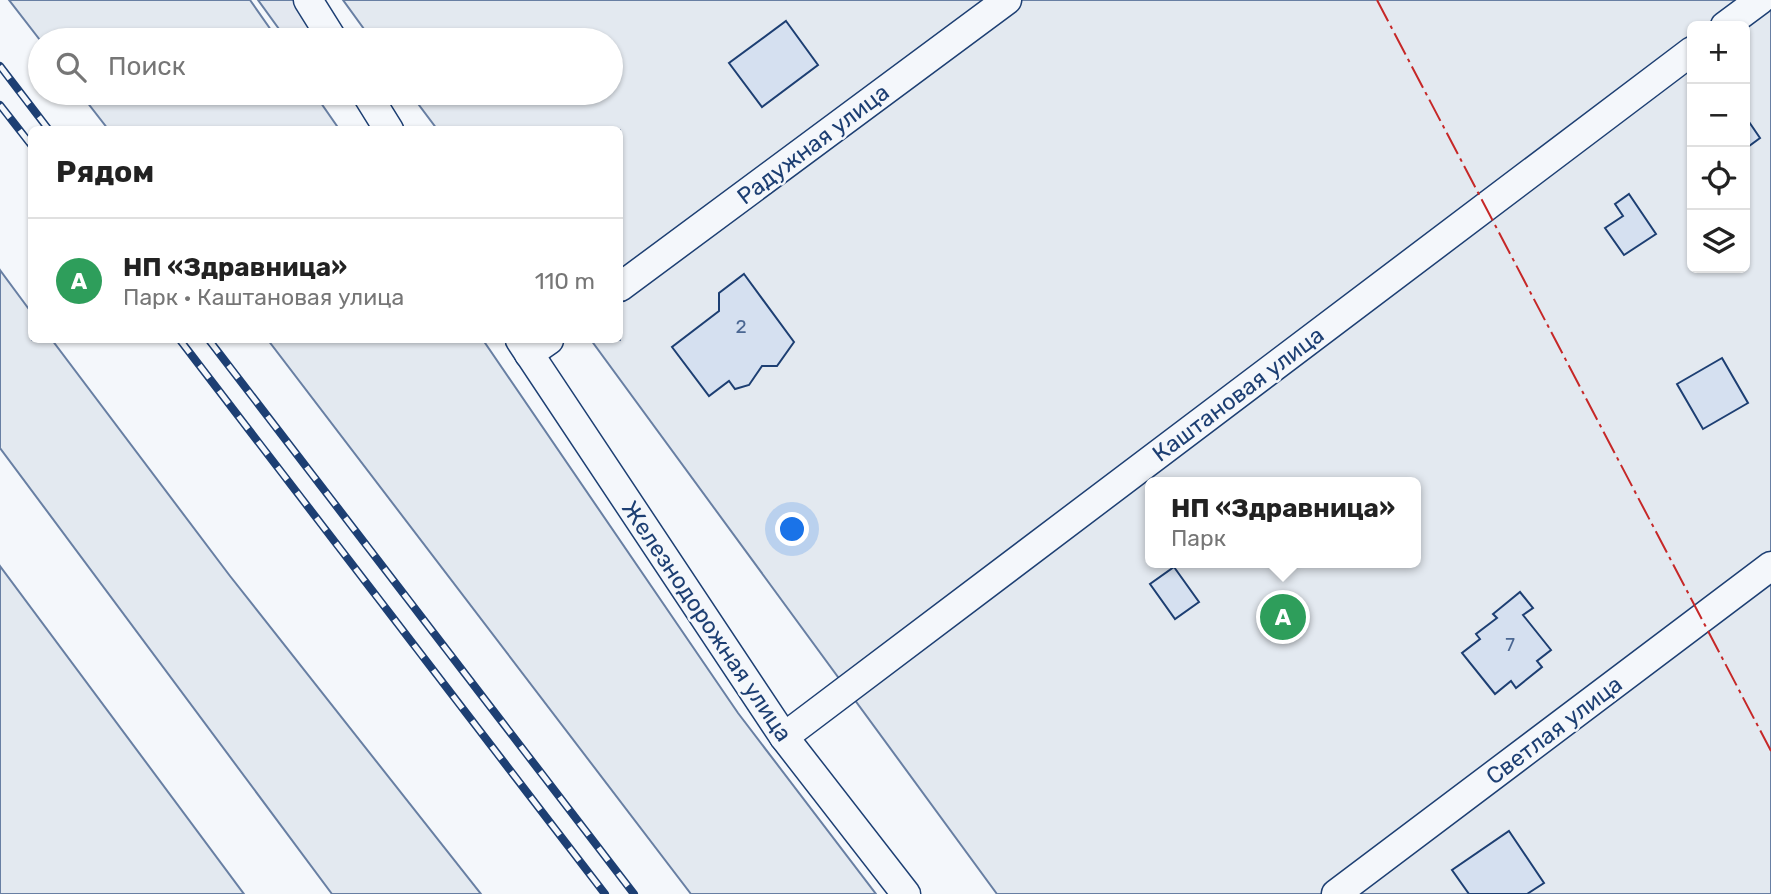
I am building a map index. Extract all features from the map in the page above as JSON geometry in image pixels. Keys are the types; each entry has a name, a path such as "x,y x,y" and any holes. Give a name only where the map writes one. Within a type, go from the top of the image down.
{"street":[{"path":"308,0 326,28"},
{"name":"Радужная улица","path":"623,286 1007,0"},
{"path":"1732,21 1760,0"},
{"name":"Каштановая улица","path":"784,737 1687,55"},
{"path":"373,105 387,126"},
{"name":"Железнодорожная улица","path":"533,345 784,737 906,894"},
{"name":"Светлая улица","path":"1336,894 1771,566"}],"shaded area":[{"path":"9,0 250,0 270,28 31,28"},
{"path":"258,0 297,0 317,28 278,28"},
{"path":"343,0 1771,0 1771,894 997,894 593,343 623,343 623,126 435,126 419,105 623,105 623,28 363,28"},
{"path":"89,105 322,105 337,126 106,126"},
{"path":"0,270 28,308 28,343 54,343 230,576 481,894 332,894 0,448"},
{"path":"270,343 485,343 738,713 876,894 691,894"},
{"path":"0,566 244,894 0,894"}],"building":[{"path":"786,21 818,65 762,107 729,63"},
{"path":"1750,123 1760,138 1750,145"},
{"path":"1629,194 1656,234 1624,255 1605,228 1623,216 1615,204"},
{"path":"744,274 794,342 777,366 762,366 749,385 735,389 729,381 709,396 672,347 719,311 719,293"},
{"path":"1722,358 1748,403 1703,429 1677,384"},
{"path":"1175,568 1199,602 1175,619 1150,584"},
{"path":"1520,592 1533,608 1523,615 1551,650 1537,661 1542,667 1516,688 1511,681 1495,694 1462,653 1480,639 1476,634 1497,618 1493,614"},
{"path":"1509,831 1544,883 1527,894 1469,894 1452,870"}],"railway":[{"path":"0,66 28,103"},
{"path":"0,105 28,141"},
{"path":"30,105 46,126"},
{"path":"182,343 605,894"},
{"path":"211,343 634,894"}],"power":[{"path":"1377,0 1771,751"}],"place":[{"name":"НП «Здравница»","path":"1283,617"}]}
